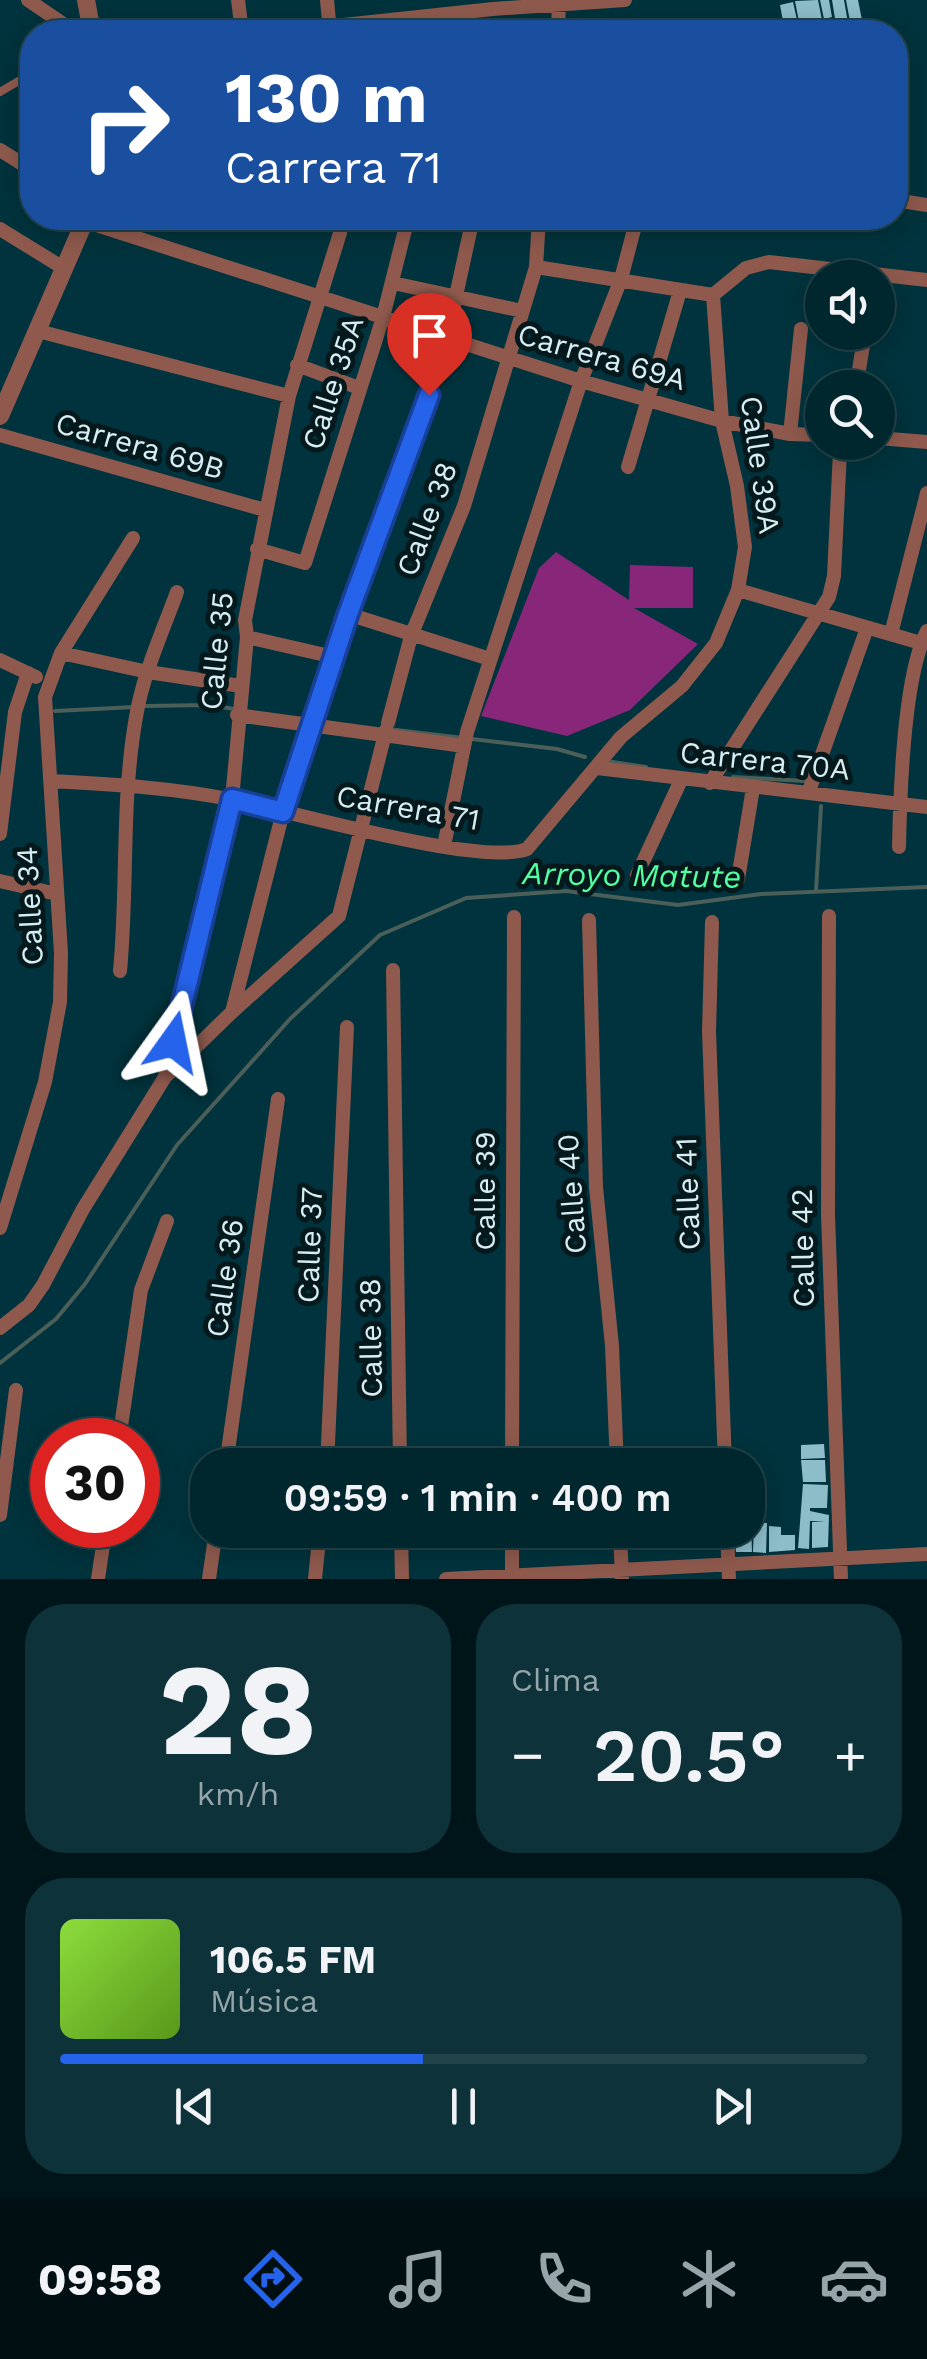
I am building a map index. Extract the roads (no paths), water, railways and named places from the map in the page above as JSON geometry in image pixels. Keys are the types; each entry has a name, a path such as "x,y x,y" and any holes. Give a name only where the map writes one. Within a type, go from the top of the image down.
{"street":[{"path":"28,0 57,20"},
{"path":"406,0 406,18"},
{"path":"393,20 492,4 626,0"},
{"path":"0,229 65,269"},
{"path":"1,412 81,230"},
{"name":"Carrera 69A","path":"115,230 580,381 722,422 805,434"},
{"name":"Calle 35A","path":"257,549 305,563 383,317 405,230"},
{"path":"0,1328 30,1305 83,1209 165,1077 232,1012 283,812 348,614 420,424 447,337 471,230"},
{"name":"Calle 38","path":"232,1012 339,916 411,636 464,506 536,268 538,230"},
{"path":"444,846 465,740 490,659 580,381 621,279 635,230"},
{"name":"Calle 35","path":"165,1077 232,799 247,637 245,620 265,510 297,366 340,234"},
{"path":"536,268 713,295 733,276 768,262 927,280"},
{"path":"392,283 522,311"},
{"path":"628,467 680,290"},
{"name":"Calle 39A","path":"519,852 536,842 621,736 682,686 716,643 738,590 746,547 722,422 713,295"},
{"path":"790,434 801,329"},
{"path":"38,330 289,396"},
{"path":"297,366 359,388"},
{"name":"Carrera 69B","path":"0,435 265,510"},
{"path":"895,439 927,442"},
{"path":"710,784 829,597 834,576 840,460"},
{"path":"891,634 927,492"},
{"name":"Calle 34","path":"0,1228 5,1193 46,1082 60,1002 46,715 48,682 61,652 134,538"},
{"path":"738,590 867,628 924,637 908,717 899,847"},
{"path":"120,971 127,784 138,704 177,592"},
{"path":"348,614 490,659"},
{"path":"809,792 867,628"},
{"path":"247,637 334,657"},
{"path":"61,652 148,672 242,686"},
{"path":"0,660 48,682"},
{"path":"0,834 16,712 28,674"},
{"path":"238,711 465,740"},
{"name":"Carrera 70A","path":"596,768 927,807"},
{"path":"637,875 681,780"},
{"name":"Carrera 71","path":"51,781 127,784 232,799 444,846 519,852"},
{"path":"738,879 754,788"},
{"path":"0,881 57,894"},
{"name":"Calle 42","path":"830,916 828,1215 841,1579"},
{"name":"Calle 39","path":"512,1448 514,917"},
{"name":"Calle 40","path":"589,920 596,1187 612,1346 616,1448"},
{"name":"Calle 41","path":"712,922 709,1031 724,1448"},
{"name":"Calle 38","path":"392,970 400,1448"},
{"name":"Calle 37","path":"327,1448 347,1027"},
{"name":"Calle 36","path":"228,1448 278,1099"},
{"path":"121,1418 140,1290 167,1221"},
{"path":"0,1515 16,1390"},
{"path":"98,1579 103,1548"},
{"path":"209,1579 213,1548"},
{"path":"316,1579 319,1548"},
{"path":"401,1548 402,1579"},
{"path":"512,1548 512,1578"},
{"path":"621,1548 622,1575"},
{"path":"446,1579 729,1572 927,1554"}],"waterway":[{"path":"145,706 207,705 235,709"},
{"path":"55,711 135,707"},
{"path":"388,729 557,749 585,757"},
{"path":"606,761 646,767"},
{"path":"733,777 805,781"},
{"path":"816,891 821,806"},
{"name":"Arroyo Matute","path":"0,1363 56,1319 85,1284 177,1145 290,1019 380,935 466,898 566,891 678,905 761,894 927,887"}]}
